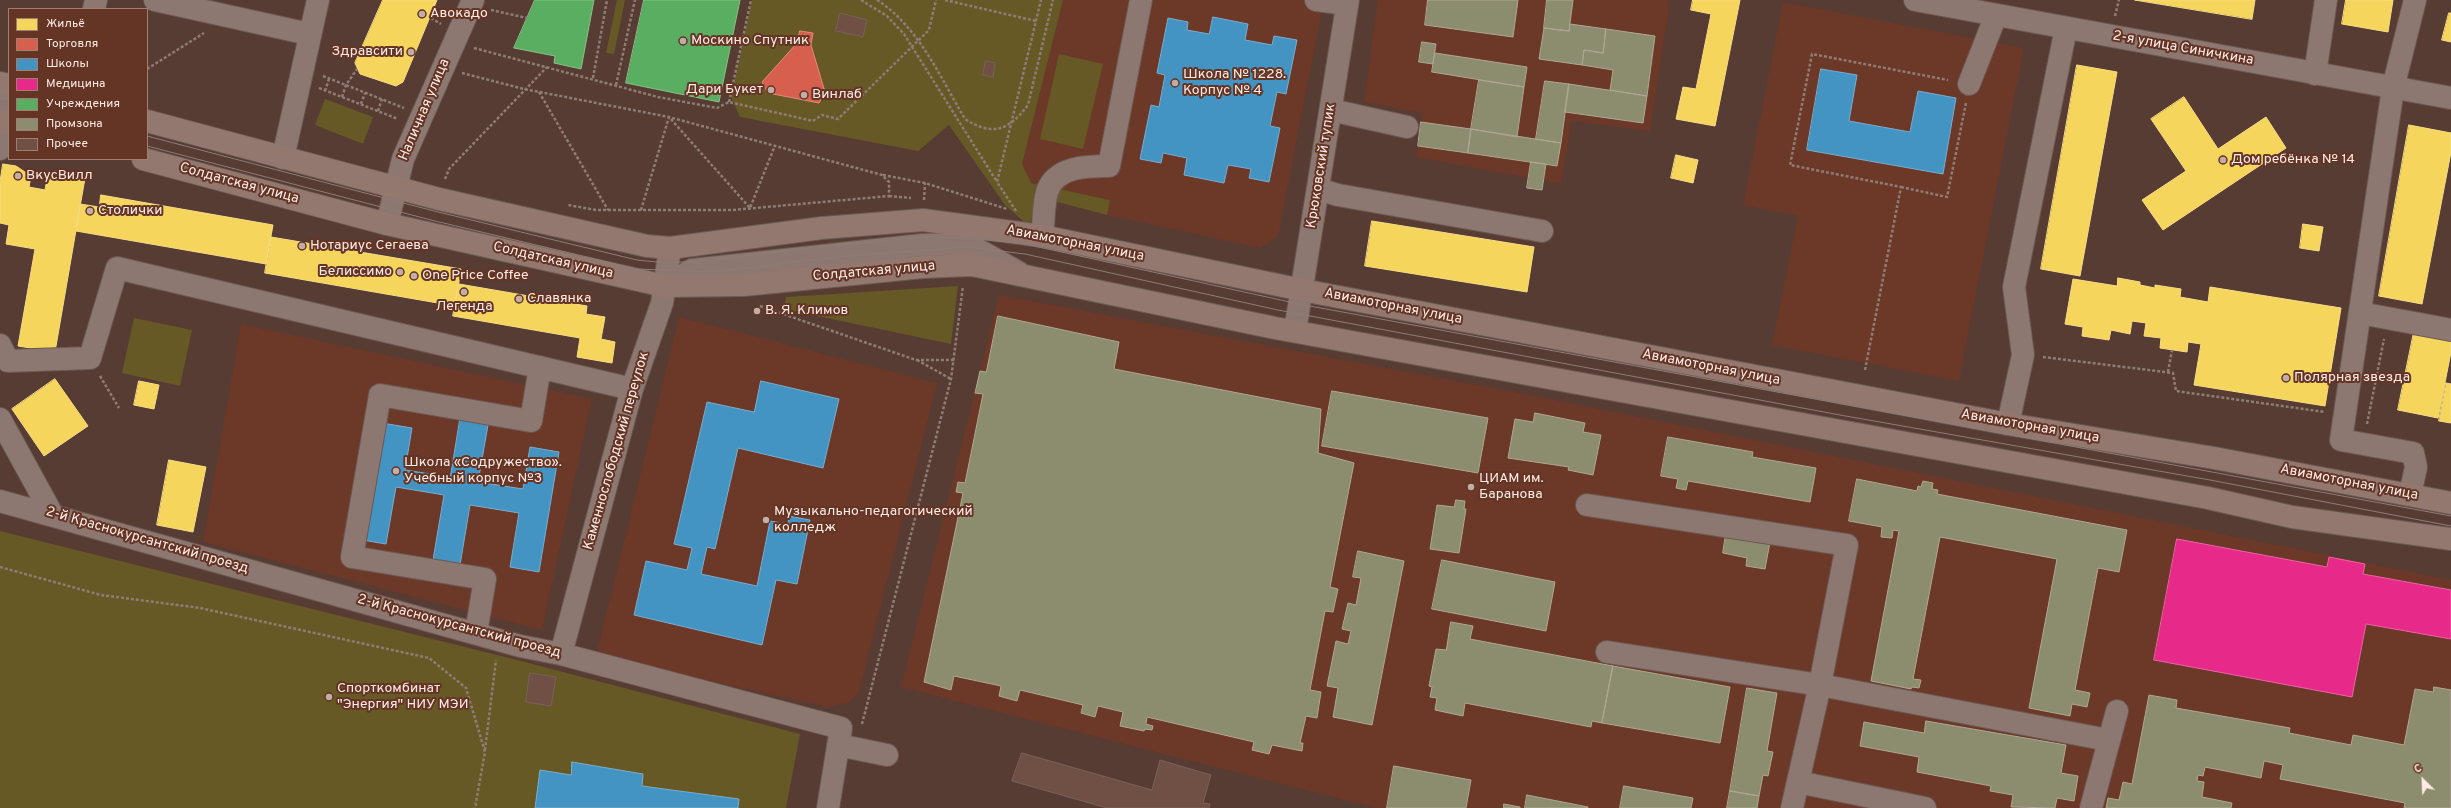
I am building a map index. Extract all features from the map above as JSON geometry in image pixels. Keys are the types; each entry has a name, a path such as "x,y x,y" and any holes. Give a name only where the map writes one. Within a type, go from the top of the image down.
{"main road":[{"path":"148,121 395,188 627,242 670,248"},
{"name":"Солдатская улица","path":"147,160 387,224 665,286 744,285 923,267 968,274"},
{"name":"Авиамоторная улица","path":"670,248 822,228 923,220 1042,236 1302,290 2008,424 2214,458 2451,503"},
{"path":"968,274 1023,275 1295,331 2208,498 2292,517 2451,539"}],"street":[{"path":"155,0 309,34"},
{"path":"283,158 302,75 309,34 318,0"},
{"path":"1042,236 1047,192 1055,180 1068,171 1084,166 1109,166 1141,0"},
{"path":"1316,0 1348,2"},
{"name":"2-я улица Синичкина","path":"1915,0 2451,98"},
{"path":"2315,74 2326,0"},
{"path":"2410,494 2416,467 2413,453 2341,440 2346,415 2393,88 2414,0"},
{"name":"Крюковский тупик","path":"1295,331 1348,2"},
{"name":"Наличная улица","path":"387,224 403,159 482,5"},
{"path":"1969,84 1996,15"},
{"path":"2008,424 2023,355 2014,286 2066,28"},
{"path":"1331,110 1407,127"},
{"path":"0,149 5,115"},
{"path":"1318,189 1338,195 1542,231"},
{"path":"665,286 692,270 922,245 968,244 1023,275"},
{"name":"Каменнослободский переулок","path":"561,654 632,388 662,303 670,248"},
{"path":"0,345 8,361 90,358 117,268 632,388"},
{"path":"2360,313 2451,330"},
{"path":"476,633 485,579 352,557 380,395 531,421 540,367"},
{"path":"0,419 52,514"},
{"name":"2-й Краснокурсантский проезд","path":"0,501 52,514 520,646 561,654 841,728 828,808"},
{"path":"1587,505 1847,545 1820,685 1792,808"},
{"path":"1608,652 1820,685 2108,740"},
{"path":"2090,808 2117,711"},
{"path":"838,745 887,755"},
{"path":"1798,782 1925,808"}],"path":[{"path":"593,78 607,0"},
{"path":"616,84 635,0"},
{"path":"729,102 751,0"},
{"path":"860,0 887,16 912,46 997,182"},
{"path":"877,0 892,10 918,40 965,119 977,126 992,130 1007,127 1019,117 1028,105 1053,0"},
{"path":"474,48 616,84 658,97 718,108 729,102 813,121 822,115 838,119 929,30 936,0"},
{"path":"945,0 1036,21"},
{"path":"2114,23 2119,0"},
{"path":"482,5 527,18"},
{"path":"148,68 228,17"},
{"path":"431,18 442,25"},
{"path":"1812,54 1969,84 1947,197 1901,187 1790,165 1812,54"},
{"path":"561,70 562,65"},
{"path":"452,182 445,181 449,169 524,89 547,67"},
{"path":"342,97 346,85 357,69"},
{"path":"462,73 524,89 669,117 774,148 882,175 925,183 1016,211"},
{"path":"302,75 330,79 406,108"},
{"path":"302,75 325,91 400,120"},
{"path":"325,91 330,79"},
{"path":"361,104 365,92"},
{"path":"539,92 608,210"},
{"path":"378,111 382,99"},
{"path":"669,117 750,208"},
{"path":"641,210 669,117"},
{"path":"750,208 774,148"},
{"path":"882,175 889,182 889,196"},
{"path":"1865,370 1901,187"},
{"path":"565,204 608,210 734,210 889,196 924,200"},
{"path":"869,706 951,379 968,274"},
{"path":"758,305 916,360 951,379"},
{"path":"2363,444 2388,318"},
{"path":"2168,372 2172,350"},
{"path":"2023,355 2168,372 2173,373 2176,391 2346,415"},
{"path":"90,358 119,408"},
{"path":"916,360 954,360"},
{"path":"0,566 101,595 200,608 429,658 466,688 485,752"},
{"path":"475,808 485,752 496,655"}],"shaded area":[{"path":"617,0 625,0 614,54 606,53"},
{"path":"752,0 1063,0 1022,164 1031,183 1110,200 1107,215 1038,197 1029,226 1005,205 949,125 918,151 740,117 731,97"},
{"name":"Школа № 1228. Корпус № 4","path":"1063,0 1324,0 1278,236 1261,248 1107,215 1110,200 1031,183 1022,164"},
{"path":"1378,0 1670,0 1650,131 1572,121 1561,184 1416,157 1423,113 1364,102"},
{"path":"1783,2 2024,48 1959,381 1772,345 1798,216 1743,205"},
{"path":"1059,54 1103,64 1083,149 1040,139"},
{"path":"325,99 373,117 363,144 315,125"},
{"path":"958,286 951,344 784,309 786,297"},
{"name":"ЦИАМ им. Баранова","path":"999,295 1530,395 2451,580 2451,808 1376,808 901,687"},
{"name":"Музыкально-педагогический колледж","path":"679,317 937,383 859,693 848,703 827,707 596,656"},
{"path":"134,318 192,330 180,386 122,373"},
{"name":"Школа «Содружество». Учебный корпус №3","path":"241,324 592,399 542,630 203,542"},
{"name":"Спорткомбинат \"Энергия\" НИУ МЭИ","path":"0,531 517,660 800,734 786,808 0,808"}],"building: Жильё":[{"path":"383,0 437,0 403,82 396,86 360,74 355,63"},
{"path":"1693,0 1740,0 1715,126 1676,119 1683,87 1696,89 1711,14 1691,10"},
{"path":"2135,0 2255,0 2252,19"},
{"path":"2346,0 2393,0 2388,32 2342,24"},
{"path":"2449,13 2451,13 2451,42 2442,40"},
{"path":"2077,65 2117,72 2080,276 2041,269"},
{"name":"Дом ребёнка № 14","path":"2184,97 2218,149 2266,117 2286,148 2163,230 2142,200 2186,171 2151,119"},
{"path":"2409,125 2451,133 2451,152 2422,304 2379,296"},
{"path":"1676,155 1698,160 1693,183 1671,178"},
{"path":"3,164 16,166 31,176 29,187 45,190 47,179 67,175 85,178 55,352 18,346 35,249 6,244 9,225 0,223 0,182"},
{"path":"101,195 273,225 266,264 76,231 80,204 99,207"},
{"path":"1372,221 1534,247 1527,292 1365,266"},
{"path":"2303,224 2323,227 2319,251 2300,248"},
{"path":"271,237 461,269 455,306 265,273"},
{"path":"2118,278 2140,282 2140,285 2155,288 2155,285 2181,289 2180,297 2208,302 2210,287 2341,308 2325,406 2194,385 2201,344 2188,342 2187,352 2160,348 2161,338 2144,336 2146,323 2132,321 2130,334 2111,330 2109,340 2082,336 2083,327 2065,324 2073,279 2117,286"},
{"path":"459,284 587,306 586,314 605,317 601,339 615,342 612,363 577,357 580,338 453,316"},
{"path":"2414,332 2451,340 2451,352 2438,418 2398,410"},
{"path":"55,379 88,426 44,456 12,409"},
{"path":"139,381 159,385 154,409 134,405"},
{"path":"2446,383 2451,384 2451,423 2439,421"},
{"path":"169,460 206,467 193,532 157,525"}],"building: Торговля":[{"path":"800,31 813,33 811,45 825,92 819,103 768,93 762,82 797,43"}],"building: Школы":[{"path":"1213,17 1248,24 1245,40 1272,45 1274,36 1297,40 1286,94 1277,92 1270,126 1280,128 1269,182 1249,178 1251,169 1228,165 1224,183 1184,175 1187,158 1163,153 1161,163 1140,159 1151,105 1159,107 1165,75 1157,73 1168,18 1188,22 1187,30 1209,34"},
{"path":"1821,69 1857,75 1849,121 1910,132 1918,91 1956,98 1943,174 1807,150"},
{"path":"761,381 839,399 823,468 738,448 715,549 707,547 701,574 757,586 770,521 788,524 789,516 810,520 797,584 776,580 762,645 634,615 646,561 687,570 692,548 674,544 707,402 754,412"},
{"path":"460,420 488,425 478,482 523,489 530,447 559,452 539,572 510,567 519,513 470,505 460,565 433,560 444,495 396,487 386,544 362,540 382,423 412,428 405,470 450,477"},
{"path":"572,762 643,774 642,786 739,799 738,808 535,808 540,770 571,775"}],"building: Медицина":[{"path":"2177,539 2327,567 2329,557 2365,564 2363,574 2451,590 2451,639 2366,624 2352,697 2154,660"}],"building: Учреждения":[{"path":"535,0 594,0 581,69 554,63 555,56 514,48"},
{"name":"Москино Спутник","path":"644,0 740,0 719,102 626,83"}],"building: Промзона":[{"path":"1428,0 1518,0 1513,37 1425,25"},
{"path":"1547,0 1573,0 1569,31 1544,28"},
{"path":"1570,24 1606,29 1603,53 1584,50 1582,65 1539,59 1544,28 1569,31"},
{"path":"1606,29 1655,36 1647,96 1610,90 1613,70 1582,65 1584,50 1603,53"},
{"path":"1422,42 1436,44 1433,64 1419,62"},
{"path":"1435,53 1527,67 1524,87 1432,72"},
{"path":"1479,80 1524,87 1517,137 1471,129"},
{"path":"1545,81 1569,84 1561,143 1536,139"},
{"path":"1569,84 1647,96 1643,123 1565,112"},
{"path":"1421,122 1471,129 1468,153 1418,146"},
{"path":"1471,129 1561,143 1557,166 1468,153"},
{"path":"1531,162 1546,164 1542,190 1527,188"},
{"path":"998,316 1119,342 1114,369 1321,409 1318,453 1354,463 1330,587 1338,589 1333,612 1325,611 1310,690 1321,692 1317,718 1306,716 1300,743 1303,743 1302,751 1272,745 1269,754 1252,750 1254,742 1147,717 1146,724 1153,726 1152,730 1145,729 1144,731 1120,726 1123,712 1098,706 1095,717 1081,713 1083,705 1020,690 1017,701 999,696 1001,686 954,676 951,690 924,682 963,493 956,492 958,482 965,483 983,394 975,393 980,371 986,372"},
{"path":"1332,391 1488,418 1478,473 1322,446"},
{"path":"1535,413 1585,423 1583,432 1601,435 1593,475 1568,470 1569,467 1508,458 1515,419 1533,422"},
{"path":"1668,437 1753,452 1752,457 1816,468 1810,502 1688,481 1686,490 1676,488 1678,479 1661,476"},
{"path":"1857,479 1917,491 1918,486 1921,487 1923,481 1933,483 1932,489 1938,490 1937,494 2127,530 2119,572 2098,568 2075,690 2090,693 2087,707 2072,704 2070,716 2029,708 2057,559 1940,537 1913,679 1921,680 1919,688 1912,687 1911,689 1871,681 1899,531 1893,530 1892,538 1881,537 1882,527 1849,521"},
{"path":"1456,500 1465,501 1464,509 1466,509 1459,553 1430,549 1437,505 1454,507"},
{"path":"1726,534 1770,542 1765,569 1746,566 1747,558 1723,553"},
{"path":"1358,551 1404,561 1372,725 1333,717 1338,688 1327,686 1336,641 1348,644 1351,631 1342,629 1348,603 1356,605 1361,578 1353,577"},
{"path":"1442,560 1555,582 1546,631 1432,609"},
{"path":"1451,622 1473,626 1470,639 1613,666 1602,723 1592,721 1591,727 1465,703 1463,716 1435,710 1437,698 1430,697 1432,687 1429,686 1436,649 1446,650"},
{"path":"1613,666 1730,687 1720,743 1602,723"},
{"path":"2434,687 2451,690 2451,808 2404,808 2405,803 2280,779 2283,765 2264,761 2261,778 2205,767 2203,776 2198,775 2197,781 2204,782 2202,797 2232,803 2231,808 2106,808 2108,798 2119,800 2123,782 2132,784 2149,695 2177,700 2176,708 2290,728 2289,733 2351,745 2353,735 2404,745 2415,689 2433,692"},
{"path":"1747,688 1777,693 1767,751 1773,752 1768,776 1763,775 1759,796 1730,791"},
{"path":"1926,721 2066,745 2061,773 2078,776 2074,801 2057,798 2055,808 2011,807 2013,795 1990,791 1991,786 1917,772 1919,757 1860,746 1864,722 1924,733"},
{"path":"1394,766 1471,780 1466,808 1387,808"},
{"path":"1624,786 1693,798 1691,808 1620,808"},
{"path":"1730,791 1759,796 1757,808 1727,808"},
{"path":"1527,795 1588,807 1588,808 1525,808"},
{"path":"1504,804 1520,807 1520,808 1504,808"}],"building: Прочее":[{"path":"840,13 867,20 863,37 836,31"},
{"path":"986,61 995,63 993,77 983,75"},
{"path":"530,673 556,677 551,706 526,702"},
{"path":"1022,753 1152,790 1160,760 1211,775 1203,803 1210,804 1209,808 1107,808 1012,781"}],"tram line":[{"path":"0,97 8,99"},
{"path":"0,106 8,109"},
{"path":"148,136 434,211 637,260 667,263 712,260 816,247 922,237 968,238 1025,244 1299,304 2451,516"},
{"path":"148,146 431,220 637,269 714,272 838,257 967,247 1025,254 1278,310 1840,415 2210,480 2451,526"}],"place":[{"name":"Авокадо","path":"422,14"},
{"name":"Москино Спутник","path":"683,41"},
{"name":"Здравсити","path":"411,52"},
{"name":"Школа № 1228. Корпус № 4","path":"1175,83"},
{"name":"Дари Букет","path":"771,90"},
{"name":"Винлаб","path":"804,95"},
{"name":"Дом ребёнка № 14","path":"2223,160"},
{"name":"ВкусВилл","path":"18,176"},
{"name":"Столички","path":"90,211"},
{"name":"Нотариус Сегаева","path":"302,246"},
{"name":"Белиссимо","path":"400,272"},
{"name":"One Price Coffee","path":"414,276"},
{"name":"Легенда","path":"464,292"},
{"name":"Славянка","path":"519,299"},
{"name":"В. Я. Климов","path":"757,311"},
{"name":"Полярная звезда","path":"2286,378"},
{"name":"Школа «Содружество». Учебный корпус №3","path":"396,471"},
{"name":"ЦИАМ им. Баранова","path":"1471,487"},
{"name":"Музыкально-педагогический колледж","path":"766,520"},
{"name":"Спорткомбинат \"Энергия\" НИУ МЭИ","path":"329,697"}]}
